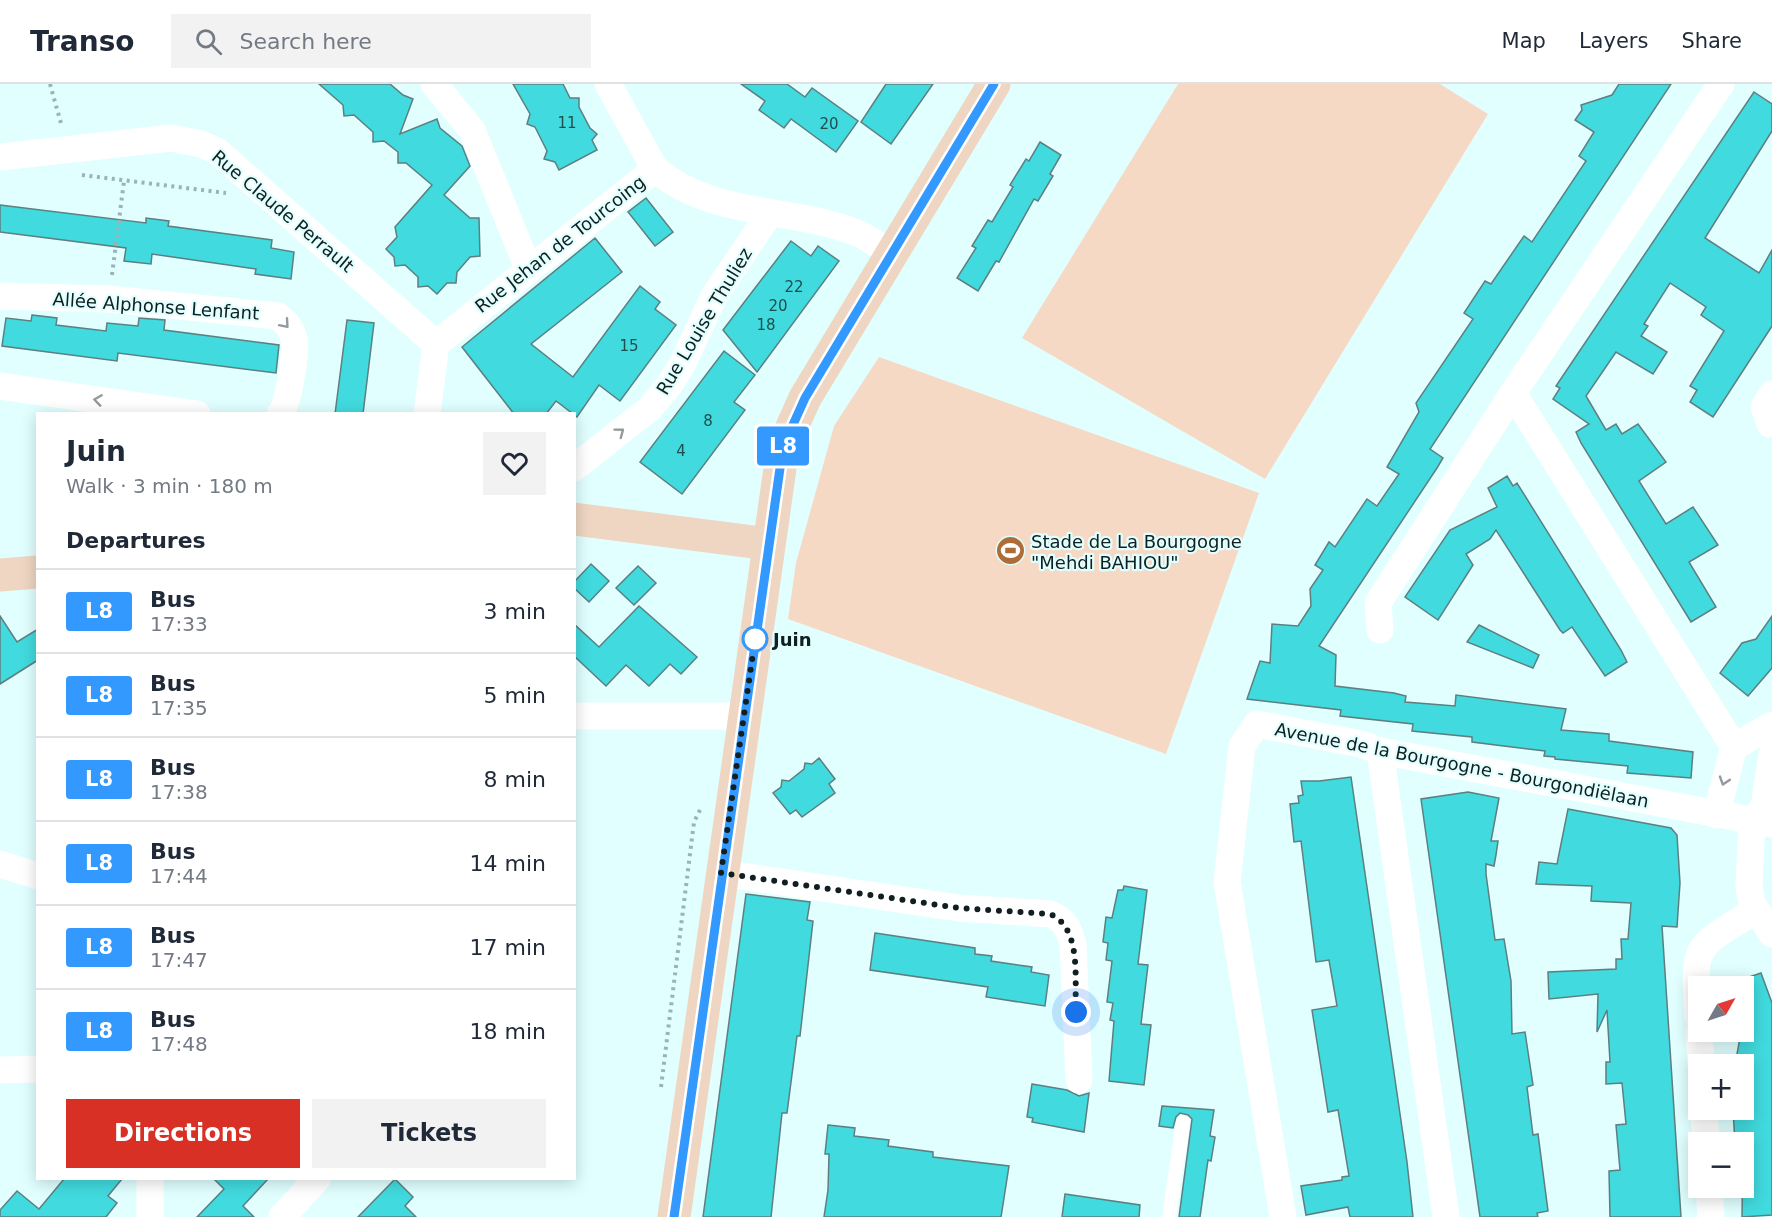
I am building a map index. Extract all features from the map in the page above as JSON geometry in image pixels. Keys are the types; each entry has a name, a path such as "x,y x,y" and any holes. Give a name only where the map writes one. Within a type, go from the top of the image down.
{"street":[{"path":"435,84 472,130 528,268"},
{"path":"608,84 655,169"},
{"path":"674,1217 780,459 789,430 805,398 890,253 994,84"},
{"path":"1380,630 1378,603 1513,393 1721,84"},
{"name":"Rue Claude Perrault","path":"0,157 161,139 193,142 217,151 436,344"},
{"name":"Rue Jehan de Tourcoing","path":"436,344 528,268 655,169 669,182 705,198 856,233 890,253"},
{"name":"Rue Louise Thuliez","path":"576,466 649,409 668,387 683,363 714,296 770,213"},
{"name":"Allée Alphonse Lenfant","path":"0,296 109,299 278,316 290,328 294,347 286,401 280,412"},
{"path":"427,412 436,344"},
{"path":"0,386 183,412"},
{"path":"1513,393 1734,747"},
{"path":"1770,424 1764,407 1772,394"},
{"path":"576,519 768,544"},
{"path":"0,575 36,572"},
{"path":"576,716 744,716"},
{"name":"Avenue de la Bourgogne - Bourgondiëlaan","path":"1283,1217 1227,882 1242,746 1257,724 1361,744 1380,751 1762,823"},
{"path":"1716,815 1734,747 1772,725"},
{"path":"1380,751 1446,1217"},
{"path":"1772,755 1762,823 1749,887 1756,910 1772,934"},
{"path":"0,864 36,875"},
{"path":"721,873 959,908 1050,914 1061,918 1069,930 1073,944 1078,1080"},
{"path":"1696,976 1695,968 1700,951 1715,936 1756,910"},
{"path":"0,1071 36,1069"},
{"path":"150,1180 150,1217"},
{"path":"282,1217 316,1180"},
{"path":"1710,1198 1711,1217"}],"lane":[{"path":"1169,1217 1183,1122"}],"path":[{"path":"50,84 68,148 82,176 272,198"},
{"path":"109,299 124,181"}],"shaded area":[{"path":"1178,84 1440,84 1488,114 1265,479 1022,338"},
{"path":"879,357 1259,493 1166,754 788,619 796,563 834,426"}],"building":[{"path":"319,84 390,84 403,95 413,99 400,134 437,119 440,128 462,146 470,166 444,195 470,218 479,218 480,256 470,257 457,272 456,283 447,283 437,294 428,286 418,287 418,277 405,265 395,266 394,257 386,249 397,237 395,227 432,185 406,163 398,163 398,152 384,141 373,142 373,132 354,115 344,116 343,105"},
{"path":"513,84 563,84 570,98 579,98 579,107 590,128 597,134 592,140 597,150 559,170 555,162 544,159 547,151 535,127 527,124 530,114"},
{"path":"741,84 787,84 805,97 812,88 858,121 836,152 791,119 784,128 759,110 765,101"},
{"path":"886,84 933,84 891,144 861,122"},
{"path":"1619,84 1671,84 1430,449 1443,458 1319,646 1336,655 1335,686 1394,693 1406,696 1405,702 1455,706 1456,695 1566,709 1561,730 1609,734 1609,741 1693,752 1691,778 1627,773 1628,766 1555,759 1555,757 1544,756 1545,751 1472,742 1472,737 1412,731 1413,724 1340,716 1341,710 1247,699 1260,661 1270,663 1272,624 1298,626 1311,606 1310,589 1323,570 1315,565 1329,542 1335,547 1367,499 1377,506 1399,474 1387,467 1419,412 1416,403 1473,319 1464,313 1485,281 1491,284 1524,236 1532,242 1586,161 1579,156 1594,132 1575,120 1582,110 1581,105 1612,95"},
{"path":"1754,92 1772,104 1772,131 1705,238 1759,273 1772,250 1772,326 1713,417 1690,402 1697,390 1690,386 1724,331 1701,315 1706,307 1670,283 1644,324 1648,326 1641,336 1667,352 1653,374 1616,352 1586,396 1606,430 1616,424 1622,434 1638,424 1666,462 1639,481 1666,524 1693,507 1718,545 1689,562 1716,607 1691,622 1581,443 1576,432 1589,424 1553,399 1560,388 1556,386"},
{"path":"1040,142 1061,155 1050,174 1053,176 1038,201 1034,199 999,262 996,261 978,291 957,278 976,248 972,246 988,220 992,222 1013,187 1010,185 1026,159 1029,161"},
{"path":"646,198 673,232 655,246 628,212"},
{"path":"0,205 146,223 146,218 169,221 168,226 272,240 271,248 294,252 291,279 255,274 256,269 152,254 151,264 124,261 126,248 0,232"},
{"path":"595,238 622,272 531,344 573,377 640,286 660,302 655,309 676,325 620,401 599,385 577,417 576,412 570,412 556,401 548,412 512,412 462,347"},
{"path":"791,241 811,256 818,246 839,261 757,372 723,330"},
{"path":"32,315 57,318 56,325 106,331 107,323 138,326 139,318 165,320 164,330 279,345 276,373 118,353 117,361 2,346 6,318 31,321"},
{"path":"347,320 374,323 363,412 335,412"},
{"path":"724,351 755,375 734,402 745,410 682,494 640,462"},
{"path":"1507,476 1513,486 1517,483 1627,662 1605,676 1572,627 1563,633 1560,630 1496,530 1490,539 1466,554 1473,565 1438,620 1405,597 1450,530 1497,507 1488,488"},
{"path":"591,564 609,581 589,602 576,590 576,580"},
{"path":"638,566 656,583 634,605 616,588"},
{"path":"639,606 697,657 681,674 670,664 649,686 626,665 606,686 576,658 576,626 599,647"},
{"path":"0,616 17,642 36,630 36,661 0,684"},
{"path":"1772,616 1772,668 1748,696 1720,673 1742,643 1756,639"},
{"path":"1479,625 1539,655 1533,668 1467,642"},
{"path":"819,758 835,779 829,784 835,793 802,817 796,810 790,814 773,793 781,787 782,780 789,781 804,769 805,763 812,764"},
{"path":"1351,777 1413,1217 1350,1217 1348,1207 1306,1215 1301,1186 1342,1180 1342,1177 1349,1176 1338,1110 1328,1112 1312,1010 1337,1006 1329,960 1316,962 1301,841 1294,842 1290,804 1299,803 1298,796 1303,795 1301,781"},
{"path":"1468,792 1499,798 1491,841 1498,841 1496,855 1494,866 1486,864 1486,874 1495,940 1504,939 1511,981 1512,1034 1525,1032 1533,1085 1527,1087 1533,1135 1538,1134 1548,1211 1537,1213 1538,1217 1480,1217 1421,799"},
{"path":"1568,809 1671,828 1677,835 1680,883 1677,927 1662,926 1681,1217 1610,1217 1609,1171 1620,1170 1616,1125 1626,1124 1622,1083 1606,1084 1606,1062 1610,1062 1607,1010 1597,1032 1598,994 1549,999 1548,972 1616,969 1616,959 1622,959 1621,939 1628,939 1631,903 1591,901 1592,886 1536,884 1539,862 1557,864"},
{"path":"1124,886 1147,890 1138,964 1148,965 1141,1024 1151,1025 1144,1085 1109,1081 1114,1021 1110,1020 1113,1003 1107,1002 1112,961 1106,960 1108,943 1103,942 1106,917 1112,918 1118,890 1123,890"},
{"path":"746,894 810,902 807,920 813,921 800,1036 797,1036 787,1113 782,1113 771,1217 703,1217"},
{"path":"875,933 975,948 975,954 992,956 991,961 1032,967 1031,972 1049,975 1045,1006 986,997 988,987 870,970"},
{"path":"1761,973 1772,1003 1772,1215 1742,1217 1742,1198 1754,1198 1754,1132 1734,1132 1734,1120 1754,1120 1754,1054 1737,1054 1739,1042 1754,1042 1754,976 1752,976"},
{"path":"1032,1084 1067,1090 1079,1096 1089,1093 1084,1132 1032,1122 1033,1118 1027,1117"},
{"path":"1162,1106 1214,1110 1210,1136 1215,1137 1211,1161 1208,1160 1200,1217 1179,1217 1192,1119 1180,1113 1176,1117 1173,1128 1159,1126"},
{"path":"828,1125 855,1128 854,1136 889,1140 888,1146 933,1152 933,1157 1009,1166 1001,1217 824,1217 828,1190 829,1154 825,1154"},
{"path":"63,1180 121,1180 108,1196 117,1203 106,1217 0,1217 0,1210 17,1191 39,1209"},
{"path":"215,1180 267,1180 243,1206 254,1217 197,1217 224,1189"},
{"path":"394,1180 413,1197 405,1206 416,1217 358,1217"},
{"path":"1065,1194 1140,1205 1139,1217 1062,1217"}],"bus line":[{"name":"L8","path":"674,1217 783,447 805,398 890,253 994,84"}],"place":[{"name":"Stade de La Bourgogne \"Mehdi BAHIOU\"","path":"1010,551"},
{"name":"Juin","path":"755,639"}],"route":[{"path":"755,639 756,633 721,873 959,908 1050,914 1061,918 1069,930 1073,944 1076,1012"}]}
